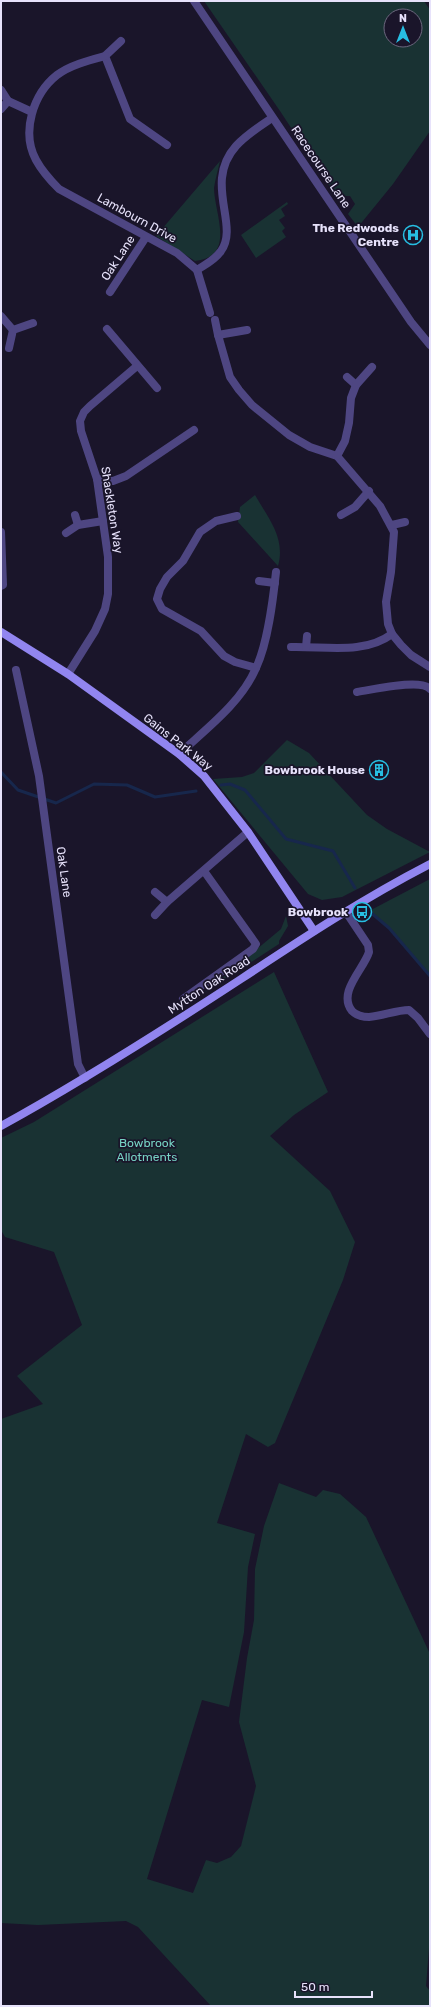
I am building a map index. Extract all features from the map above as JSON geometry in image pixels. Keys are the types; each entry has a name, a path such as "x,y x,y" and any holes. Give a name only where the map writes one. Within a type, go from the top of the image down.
{"main road":[{"name":"Gains Park Way","path":"1,632 68,674 179,754 204,776 248,832 314,931"},
{"name":"Mytton Oak Road","path":"1,1126 85,1078 314,931 430,864"}],"street":[{"name":"Racecourse Lane","path":"194,1 411,322 430,345"},
{"path":"121,41 106,56 130,119 168,145"},
{"name":"Lambourn Drive","path":"106,56 81,63 58,74 45,87 32,112 30,127 31,145 36,159 46,175 59,189 177,253 197,270"},
{"path":"1,90 8,101 32,112"},
{"path":"1,109 8,101"},
{"path":"210,313 197,270 216,258 222,250 226,239 227,228 220,191 221,179 226,163 236,146 272,118"},
{"name":"Oak Lane","path":"110,292 146,237"},
{"path":"1,316 13,330"},
{"path":"215,320 230,377 239,390 252,404 289,435 310,447 337,456 369,491 392,525 394,541 386,602 388,624 392,634 411,655 430,667"},
{"path":"13,330 33,323"},
{"path":"107,329 157,388"},
{"path":"10,348 13,330"},
{"path":"218,335 247,330"},
{"name":"Shackleton Way","path":"68,674 95,631 105,609 109,573 97,479 81,431 80,421 84,412 90,406 137,366"},
{"path":"337,456 345,441 349,423 351,398 356,386 372,367"},
{"path":"347,377 356,386"},
{"path":"97,479 113,480 126,476 194,430"},
{"path":"341,515 355,507 369,491"},
{"path":"75,514 78,525"},
{"path":"237,516 216,521 200,532 183,561 167,577 160,589 158,599 162,609 201,631 224,656 235,662 256,668"},
{"path":"66,533 78,525 102,521"},
{"path":"392,525 405,522"},
{"path":"1,532 3,584 1,586"},
{"path":"179,754 228,709 248,683 256,668 263,649 276,572"},
{"path":"259,581 274,583"},
{"path":"291,647 353,648 370,646 381,642 392,634"},
{"path":"306,647 307,636"},
{"name":"Oak Lane","path":"16,670 43,805 78,1064 85,1078"},
{"path":"358,692 407,684 427,685 430,689"},
{"path":"155,915 167,902 248,832"},
{"path":"183,999 248,953 256,944 204,871"},
{"path":"155,892 167,902"},
{"path":"346,912 368,945 369,952 349,990 348,999 351,1008 357,1015 367,1017 409,1010 418,1018 430,1034"}],"green space":[{"path":"204,1 424,1 430,10 430,131 393,184 358,227 348,214 355,204 350,196 336,196 280,111"},
{"path":"220,161 214,188 219,221 219,242 216,251 208,257 195,261 156,236"},
{"path":"287,202 288,204 281,209 285,216 279,220 285,228 282,231 286,237 256,258 241,235"},
{"path":"255,495 278,537 280,556 278,566 238,522 240,507"},
{"path":"287,740 309,753 367,815 387,829 430,852 342,897 322,900 308,894 213,779 242,777 254,773"},
{"path":"430,879 430,976 389,928 369,911"},
{"path":"286,916 288,926 279,941 279,944 204,993 281,929"},
{"name":"Bowbrook Allotments","path":"274,972 328,1092 294,1115 270,1136 330,1191 355,1242 343,1280 275,1443 268,1447 246,1434 217,1523 255,1534 248,1567 244,1632 229,1707 202,1700 147,1879 193,1893 206,1860 217,1863 231,1857 241,1846 256,1786 239,1722 247,1658 254,1620 255,1569 264,1526 279,1483 316,1497 323,1490 340,1494 366,1517 430,1654 430,1936 426,1986 430,1991 430,2006 211,2006 138,1927 126,1921 38,1925 1,1923 1,1419 43,1404 17,1376 82,1325 54,1252 5,1237 1,1230 1,1138 34,1122"}],"waterway":[{"path":"1,772 18,790 56,803 94,784 127,785 155,797 196,791"},
{"path":"221,785 230,784 245,790 286,839 333,851 355,888"},
{"path":"369,911 389,928 430,976"}],"place":[{"name":"The Redwoods Centre","path":"413,235"},
{"name":"Bowbrook House","path":"379,770"},
{"name":"Bowbrook","path":"362,912"}]}
